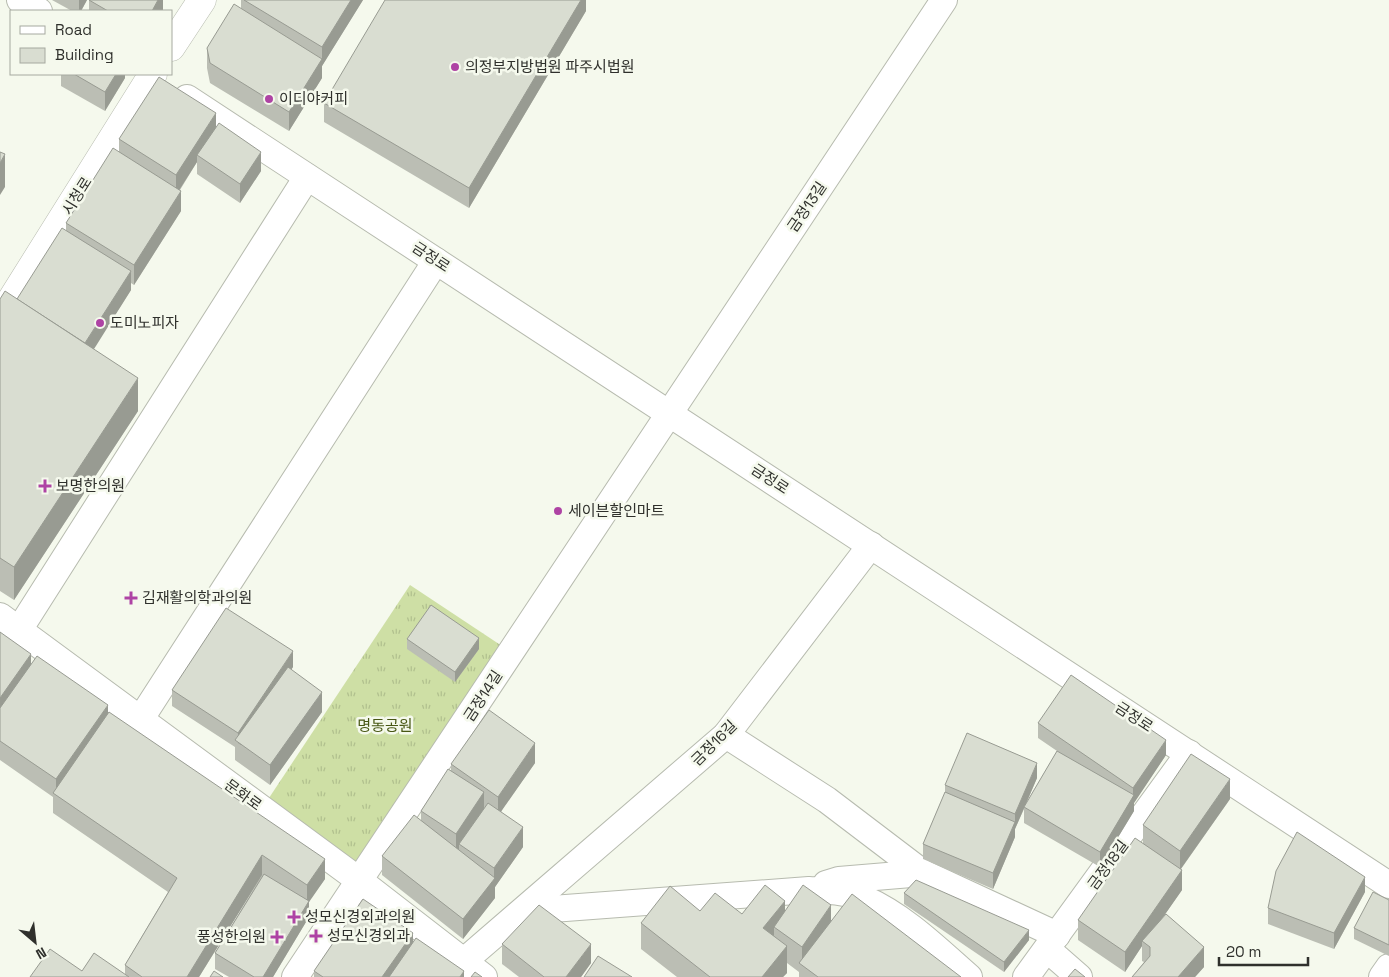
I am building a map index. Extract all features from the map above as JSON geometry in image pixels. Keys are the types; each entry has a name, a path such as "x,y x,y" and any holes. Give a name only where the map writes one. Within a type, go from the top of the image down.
{"street":[{"path":"20,0 38,10"},
{"path":"172,45 202,0"},
{"name":"금정13길","path":"670,414 944,0"},
{"name":"시청로","path":"0,318 151,75"},
{"name":"금정로","path":"154,75 1389,885"},
{"path":"9,623 307,176"},
{"path":"140,720 436,261"},
{"name":"금정14길","path":"295,977 670,414"},
{"name":"금정16길","path":"474,969 525,911 726,735 871,545"},
{"name":"문화로","path":"9,623 360,881 474,969"},
{"path":"726,735 827,800 923,873 1052,942 1079,977"},
{"name":"금정18길","path":"1026,977 1189,754"},
{"path":"809,890 839,880 923,873"},
{"path":"525,911 809,890 840,891 865,898 913,928 970,977"},
{"path":"1382,977 1389,967"}],"green space":[{"name":"명동공원","path":"410,585 505,648 361,866 265,804"}],"building":[{"path":"89,0 158,0 153,10 106,10"},
{"path":"244,0 351,0 322,47"},
{"name":"의정부지방법원 파주시법원","path":"385,0 581,0 469,188 324,103"},
{"path":"234,4 322,59 289,112 210,63 207,48"},
{"path":"76,75 115,75 105,92"},
{"path":"159,77 216,113 176,175 119,139"},
{"path":"219,123 261,152 240,184 197,155"},
{"path":"113,148 181,191 134,265 66,223"},
{"path":"0,152 5,154 0,163"},
{"path":"62,228 131,271 85,343 17,299"},
{"path":"5,291 138,378 14,567 0,558 0,299"},
{"path":"431,605 479,638 455,672 407,639"},
{"path":"226,608 293,651 238,733 172,690"},
{"path":"0,632 31,654 0,698"},
{"path":"37,656 108,705 56,779 0,741 0,708"},
{"path":"288,667 322,692 270,765 235,740"},
{"path":"1071,675 1166,740 1133,788 1038,723"},
{"path":"489,710 535,743 498,797 451,764"},
{"path":"109,712 325,859 307,885 262,855 187,977 142,977 125,965 177,878 53,793"},
{"path":"967,733 1037,763 1015,814 945,785"},
{"path":"1057,751 1134,795 1100,852 1024,807"},
{"path":"1191,754 1230,779 1180,851 1143,825"},
{"path":"448,769 484,792 456,834 421,811"},
{"path":"945,792 1015,822 993,873 923,844"},
{"path":"488,803 523,827 494,868 459,844"},
{"path":"414,815 495,878 463,919 382,856"},
{"path":"1297,832 1365,877 1334,933 1268,908 1276,871"},
{"path":"1135,838 1182,870 1125,952 1078,920"},
{"path":"264,874 309,901 263,977 254,977 215,953"},
{"path":"916,880 1029,930 1004,962 904,893"},
{"path":"765,885 785,901 763,928 787,946 762,977 710,977 641,923 670,886 700,911 715,893 742,914"},
{"path":"803,885 831,905 802,947 774,927"},
{"path":"1373,892 1389,900 1389,945 1354,928"},
{"path":"852,894 961,977 818,977 799,963"},
{"path":"363,899 413,933 382,977 323,977 314,971"},
{"path":"539,905 591,944 566,977 544,977 502,944"},
{"path":"1166,914 1204,947 1178,977 1132,977 1150,956 1150,947 1142,941"},
{"path":"416,938 464,971 460,977 389,977"},
{"path":"50,949 82,971 94,953 129,977 30,977"},
{"path":"598,956 632,977 584,977"},
{"path":"1075,969 1085,977 1068,977"},
{"path":"214,971 223,977 210,977"},
{"path":"475,972 482,977 471,977"}],"place":[{"name":"의정부지방법원 파주시법원","path":"455,67"},
{"name":"이디야커피","path":"269,99"},
{"name":"도미노피자","path":"100,323"},
{"name":"보명한의원","path":"45,486"},
{"name":"세이븐할인마트","path":"558,511"},
{"name":"김재활의학과의원","path":"131,598"},
{"name":"성모신경외과의원","path":"294,917"},
{"name":"성모신경외과","path":"316,936"},
{"name":"풍성한의원","path":"277,937"}]}
